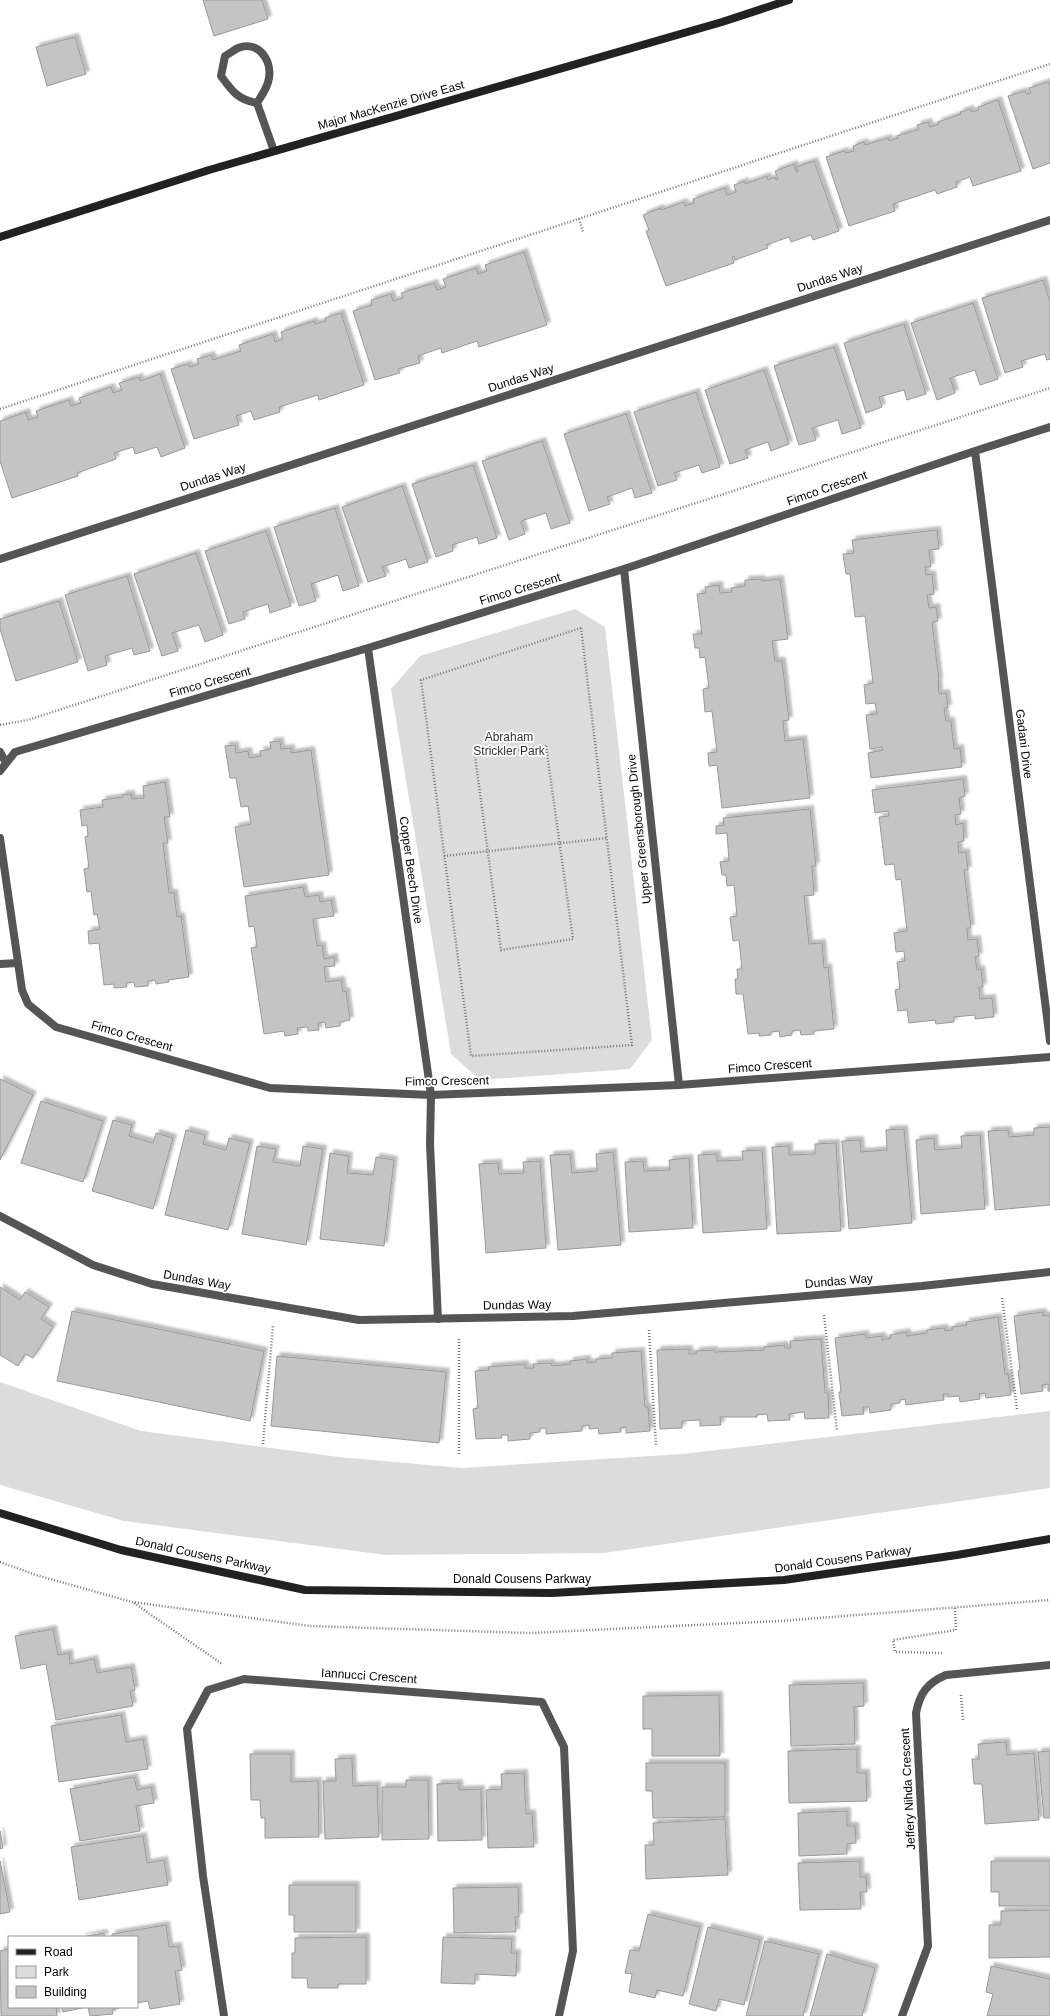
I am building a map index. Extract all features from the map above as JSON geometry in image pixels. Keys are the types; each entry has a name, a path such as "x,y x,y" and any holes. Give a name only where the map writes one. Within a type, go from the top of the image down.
{"main road":[{"name":"Major MacKenzie Drive East","path":"0,237 209,170 722,22 789,0"},
{"name":"Donald Cousens Parkway","path":"0,1513 121,1550 305,1590 552,1594 784,1580 957,1555 1050,1539"}],"street":[{"path":"239,48 254,48 262,53 269,62 270,77 266,90 257,103 244,101 227,85 221,76 225,56 239,48"},
{"path":"257,103 274,151"},
{"name":"Dundas Way","path":"0,559 1050,220"},
{"name":"Fimco Crescent","path":"0,771 15,752 368,648 624,570 1050,427"},
{"name":"Gadani Drive","path":"975,451 1050,1041"},
{"name":"Upper Greensborough Drive","path":"624,570 679,1085"},
{"name":"Copper Beech Drive","path":"368,648 431,1095 430,1144 438,1319"},
{"path":"0,752 6,764"},
{"name":"Fimco Crescent","path":"0,838 22,990 28,1004 56,1027 270,1088 431,1095 679,1085 1050,1057"},
{"path":"0,964 18,963"},
{"name":"Dundas Way","path":"0,1216 92,1265 152,1284 359,1320 573,1316 822,1295 1050,1272"},
{"name":"Jeffery Nihda Crescent","path":"902,2016 928,1946 916,1713 919,1699 925,1688 935,1679 946,1674 1050,1665"},
{"name":"Iannucci Crescent","path":"224,2016 203,1876 188,1729 208,1690 244,1679 542,1702 564,1747 573,1951 559,2016"}],"path":[{"path":"0,408 1050,64"},
{"path":"579,219 583,232"},
{"path":"0,725 28,720 1050,388"},
{"path":"581,628 607,838 632,1045 471,1056 421,680 581,628"},
{"path":"546,746 573,939 501,950 488,851 475,756 546,746"},
{"path":"444,856 607,838"},
{"path":"999,1277 1013,1369 1017,1409"},
{"path":"822,1295 837,1431"},
{"path":"263,1444 275,1306"},
{"path":"648,1310 656,1445"},
{"path":"459,1318 459,1456"},
{"path":"132,1602 244,1679"}],"green space":[{"name":"Abraham Strickler Park","path":"575,609 605,627 652,1040 630,1069 480,1080 451,1054 391,689 420,656"},
{"path":"0,1382 141,1431 339,1457 462,1468 682,1454 1050,1411 1050,1488 604,1553 386,1555 124,1521 0,1485"}],"building":[{"path":"203,0 262,0 268,19 214,36"},
{"path":"75,37 86,74 47,86 36,47"},
{"path":"1048,82 1050,86 1050,163 1033,169 1008,96 1025,91 1027,94 1031,93 1029,88"},
{"path":"998,100 1021,171 973,186 970,177 956,182 957,187 937,194 935,190 893,204 895,211 849,226 826,157 844,151 845,153 854,151 853,146 864,142 865,145 888,138 889,141 898,138 897,136 919,129 917,125 928,122 930,127 939,124 938,122 961,114 960,112 970,109 971,112 979,110 978,107"},
{"path":"814,161 839,231 813,240 811,235 791,242 789,237 766,245 768,248 735,260 734,256 732,257 734,263 666,286 646,231 649,230 643,215 660,208 661,210 684,202 685,206 694,203 693,199 725,188 727,195 736,192 734,185 745,181 745,184 767,176 768,180 775,177 776,180 778,179 775,171 794,164 796,172 798,171 796,167"},
{"path":"524,252 547,325 479,347 477,341 442,353 441,348 418,356 420,363 398,369 400,373 375,380 353,311 372,305 371,300 391,294 393,301 403,298 401,293 434,283 437,290 446,287 443,279 476,268 478,274 487,271 485,265"},
{"path":"1043,280 1050,302 1050,359 1047,360 1045,354 1021,361 1023,367 1005,373 982,298"},
{"path":"973,303 998,379 980,385 975,370 950,378 955,393 937,400 911,323"},
{"path":"341,313 364,385 319,400 318,395 279,407 280,412 254,420 251,411 236,416 239,425 194,439 171,369 188,364 189,367 199,364 197,359 211,355 213,360 241,351 239,345 273,334 275,342 283,339 281,332 314,321 315,324 326,321 325,318"},
{"path":"904,324 926,394 907,400 904,390 879,397 882,407 866,413 844,343"},
{"path":"834,347 861,428 842,434 838,420 812,428 816,440 799,445 774,366"},
{"path":"764,370 789,444 771,451 768,442 745,450 748,458 730,464 705,390"},
{"path":"160,374 185,448 161,457 157,447 135,454 133,447 114,453 116,459 77,473 78,476 12,498 0,461 0,421 26,412 28,420 38,417 36,411 69,400 71,406 81,403 79,398 111,387 113,393 122,390 119,383 139,377 140,381"},
{"path":"696,392 720,467 702,473 699,465 674,473 677,480 658,486 634,412"},
{"path":"626,414 652,493 635,498 632,488 607,497 610,504 589,511 564,434"},
{"path":"542,441 570,523 551,529 546,513 521,521 525,534 509,540 482,461"},
{"path":"473,465 497,538 479,544 477,537 452,545 453,551 436,557 412,484"},
{"path":"402,486 428,562 409,568 406,559 382,567 386,576 368,582 342,507"},
{"path":"335,508 359,586 343,591 338,575 311,584 316,601 299,606 274,527"},
{"path":"937,530 939,549 929,550 931,567 925,567 926,575 932,574 934,594 927,595 929,608 936,607 938,621 932,622 939,681 939,694 946,693 948,708 944,708 946,721 951,721 954,749 960,748 962,767 871,778 868,753 883,750 882,747 870,749 866,715 877,714 875,703 866,704 864,685 873,683 865,616 855,617 850,574 846,574 843,554 854,553 852,540"},
{"path":"266,531 291,606 270,613 268,604 243,612 245,619 229,624 205,551"},
{"path":"196,553 223,635 205,642 199,625 172,633 178,651 162,656 134,574"},
{"path":"127,576 150,651 134,655 132,648 105,656 107,665 88,671 65,595"},
{"path":"761,579 762,581 780,579 788,639 772,641 775,661 782,661 789,720 783,721 785,741 803,739 810,798 722,808 717,765 709,766 708,753 717,752 712,711 705,712 703,689 709,688 705,657 700,658 699,648 695,648 693,634 702,634 697,594 706,593 705,587 719,585 720,593 732,592 731,588 745,586 745,580"},
{"path":"59,601 78,662 16,681 0,629 0,619"},
{"path":"280,741 281,749 291,748 291,753 311,750 329,875 244,887 235,827 251,824 248,806 241,807 236,778 230,778 225,746 235,745 236,753 248,751 249,758 261,756 260,751 271,749 270,742"},
{"path":"963,779 965,796 959,798 961,814 955,815 956,825 963,823 964,841 958,842 959,853 966,852 968,870 964,870 971,928 967,928 968,940 977,939 979,956 975,957 977,970 981,969 983,987 979,987 980,999 992,998 994,1017 975,1019 975,1015 954,1017 954,1022 936,1024 935,1020 909,1023 907,1010 898,1011 895,990 900,989 897,962 905,961 904,951 896,952 894,933 907,931 901,879 896,880 894,864 885,865 879,817 889,816 888,811 875,813 872,790"},
{"path":"165,782 170,817 164,817 168,843 163,843 169,893 174,893 177,917 181,916 189,977 168,980 169,982 156,984 155,980 148,981 148,986 135,987 134,982 126,983 127,987 114,988 114,984 104,985 99,943 89,944 88,931 100,929 97,914 94,915 91,891 87,892 84,869 89,868 85,837 88,836 87,825 82,826 80,810 103,807 102,800 123,797 122,795 131,794 132,799 144,798 143,786"},
{"path":"810,809 816,866 812,866 814,895 804,896 809,944 822,943 824,968 828,967 834,1029 814,1031 814,1034 801,1035 800,1030 792,1031 792,1035 780,1037 779,1031 771,1032 771,1035 759,1036 759,1033 748,1034 743,994 736,994 735,979 738,979 737,969 742,969 739,940 733,941 730,917 737,916 734,885 727,886 726,875 722,875 720,862 729,861 727,833 716,834 716,826 724,825 723,818"},
{"path":"303,887 305,897 319,895 320,902 331,900 334,916 313,919 317,946 322,945 324,959 334,957 335,966 324,967 326,982 341,980 343,992 346,991 350,1020 340,1022 340,1026 326,1028 325,1022 318,1023 319,1030 308,1031 308,1027 297,1028 298,1034 285,1036 284,1031 264,1034 251,948 257,947 254,926 249,927 245,896"},
{"path":"0,1079 33,1095 0,1160"},
{"path":"41,1101 103,1121 83,1182 21,1163"},
{"path":"113,1120 132,1125 129,1136 153,1143 156,1133 173,1138 153,1209 92,1191"},
{"path":"1050,1127 1050,1205 995,1210 988,1131 1008,1130 1009,1137 1034,1135 1034,1128"},
{"path":"904,1129 912,1223 849,1229 842,1141 860,1140 861,1152 887,1150 886,1130"},
{"path":"186,1130 205,1135 203,1144 226,1150 229,1138 250,1143 228,1230 165,1215"},
{"path":"980,1135 985,1209 921,1214 916,1140 934,1138 935,1150 962,1148 961,1136"},
{"path":"836,1143 841,1231 777,1234 772,1147 789,1146 789,1155 815,1154 815,1144"},
{"path":"257,1146 276,1149 273,1162 300,1166 303,1146 323,1149 306,1245 242,1234"},
{"path":"762,1150 767,1229 703,1233 698,1155 717,1154 717,1161 743,1160 742,1151"},
{"path":"613,1152 621,1245 558,1250 550,1155 570,1154 572,1173 597,1171 596,1154"},
{"path":"330,1153 349,1156 347,1173 373,1175 376,1157 394,1160 384,1246 320,1239"},
{"path":"689,1158 693,1228 629,1232 625,1162 643,1161 644,1171 670,1170 669,1160"},
{"path":"540,1161 546,1248 486,1253 479,1164 498,1163 499,1174 524,1173 523,1162"},
{"path":"0,1287 20,1300 25,1292 49,1307 41,1319 53,1327 33,1358 25,1354 18,1366 0,1355"},
{"path":"72,1311 264,1351 250,1421 57,1381"},
{"path":"1043,1312 1043,1316 1050,1315 1050,1391 1048,1391 1048,1384 1042,1385 1043,1391 1021,1394 1014,1316"},
{"path":"998,1317 1005,1374 1008,1374 1011,1395 986,1398 985,1393 979,1394 980,1399 960,1402 959,1396 948,1397 948,1394 943,1394 944,1400 906,1405 905,1399 900,1400 900,1403 891,1404 891,1410 870,1413 869,1407 863,1407 864,1414 842,1416 835,1338 865,1334 866,1338 882,1336 882,1340 891,1338 890,1335 907,1332 907,1336 927,1333 927,1330 944,1328 945,1331 952,1330 952,1327 967,1325 966,1322"},
{"path":"821,1339 825,1393 828,1393 829,1418 805,1419 804,1412 789,1414 790,1420 768,1421 767,1414 757,1415 757,1417 720,1417 721,1425 700,1426 700,1420 682,1421 682,1428 660,1429 657,1350 689,1349 689,1354 696,1354 696,1351 714,1350 714,1352 764,1350 764,1347 784,1345 785,1348 791,1348 790,1341"},
{"path":"641,1351 645,1407 648,1407 650,1431 626,1433 626,1427 620,1428 621,1432 599,1434 598,1428 589,1429 589,1425 582,1426 582,1431 546,1434 546,1428 540,1428 540,1432 530,1433 530,1439 508,1441 508,1435 501,1435 502,1438 476,1439 473,1409 478,1408 475,1371 489,1370 488,1367 525,1364 525,1368 534,1368 533,1364 551,1363 552,1366 570,1364 570,1361 587,1359 587,1363 596,1362 596,1359 612,1358 612,1353"},
{"path":"277,1356 446,1372 439,1443 271,1426"},
{"path":"53,1629 58,1655 69,1653 70,1664 94,1659 97,1673 131,1667 135,1690 130,1691 133,1706 56,1720 46,1664 21,1669 15,1636"},
{"path":"863,1683 864,1706 854,1707 855,1744 791,1746 789,1685"},
{"path":"719,1695 720,1756 652,1756 652,1729 643,1729 643,1696"},
{"path":"121,1715 126,1742 143,1739 148,1769 59,1782 51,1726"},
{"path":"1006,1742 1007,1755 1034,1753 1039,1820 985,1824 982,1784 974,1784 972,1759 979,1759 978,1744"},
{"path":"857,1749 857,1773 866,1773 867,1801 789,1803 788,1751"},
{"path":"1050,1751 1050,1818 1044,1818 1038,1752"},
{"path":"250,1754 291,1754 291,1782 318,1781 319,1837 265,1838 265,1818 261,1818 260,1800 251,1800"},
{"path":"352,1758 353,1786 377,1785 379,1837 325,1839 323,1781 336,1781 335,1759"},
{"path":"646,1763 725,1763 725,1817 653,1818 652,1791 646,1791"},
{"path":"524,1773 526,1814 532,1813 534,1847 488,1848 486,1790 502,1789 501,1774"},
{"path":"134,1777 137,1790 151,1787 154,1803 136,1806 140,1831 80,1841 70,1789"},
{"path":"406,1780 428,1780 429,1839 382,1840 382,1787 406,1787"},
{"path":"459,1783 459,1790 481,1789 482,1840 438,1841 437,1784"},
{"path":"847,1811 847,1826 855,1826 856,1843 847,1844 847,1854 799,1856 798,1813"},
{"path":"725,1819 728,1875 646,1879 645,1845 654,1845 653,1823"},
{"path":"0,1831 3,1848 0,1849"},
{"path":"143,1836 147,1863 164,1860 168,1885 79,1900 71,1847"},
{"path":"0,1861 10,1912 0,1914"},
{"path":"860,1861 860,1877 866,1877 867,1892 860,1892 861,1909 800,1910 798,1863"},
{"path":"991,1861 1050,1861 1050,1906 999,1906 999,1892 991,1892"},
{"path":"289,1885 356,1885 356,1932 294,1932 294,1915 289,1915"},
{"path":"518,1887 519,1917 515,1917 516,1932 454,1933 453,1888"},
{"path":"1050,1910 1050,1957 989,1958 989,1925 1001,1925 1001,1911"},
{"path":"648,1914 700,1927 683,1996 657,1990 655,1998 629,1992 632,1974 625,1973 630,1950 639,1951"},
{"path":"166,1925 169,1947 178,1946 182,1970 175,1971 180,2004 150,2009 148,2001 138,2003 138,1936 112,1936 112,1934"},
{"path":"708,1927 760,1940 744,2005 719,1999 716,2011 689,2004"},
{"path":"104,1933 105,1936 88,1936"},
{"path":"366,1937 366,1984 338,1984 338,1988 308,1988 307,1978 292,1978 292,1953 295,1953 295,1938"},
{"path":"443,1937 512,1939 511,1953 517,1953 516,1976 475,1974 475,1984 441,1983"},
{"path":"765,1941 819,1954 803,2016 746,2016"},
{"path":"8,1949 8,2008 56,2008 57,2016 1,2016 0,1951"},
{"path":"827,1954 875,1968 862,2016 810,2016"},
{"path":"991,1966 1050,1979 1050,2016 987,2016 993,1994 986,1992"},
{"path":"62,2008 82,2008 63,2012"},
{"path":"88,2008 119,2008 112,2010 113,2014 90,2016"}]}
